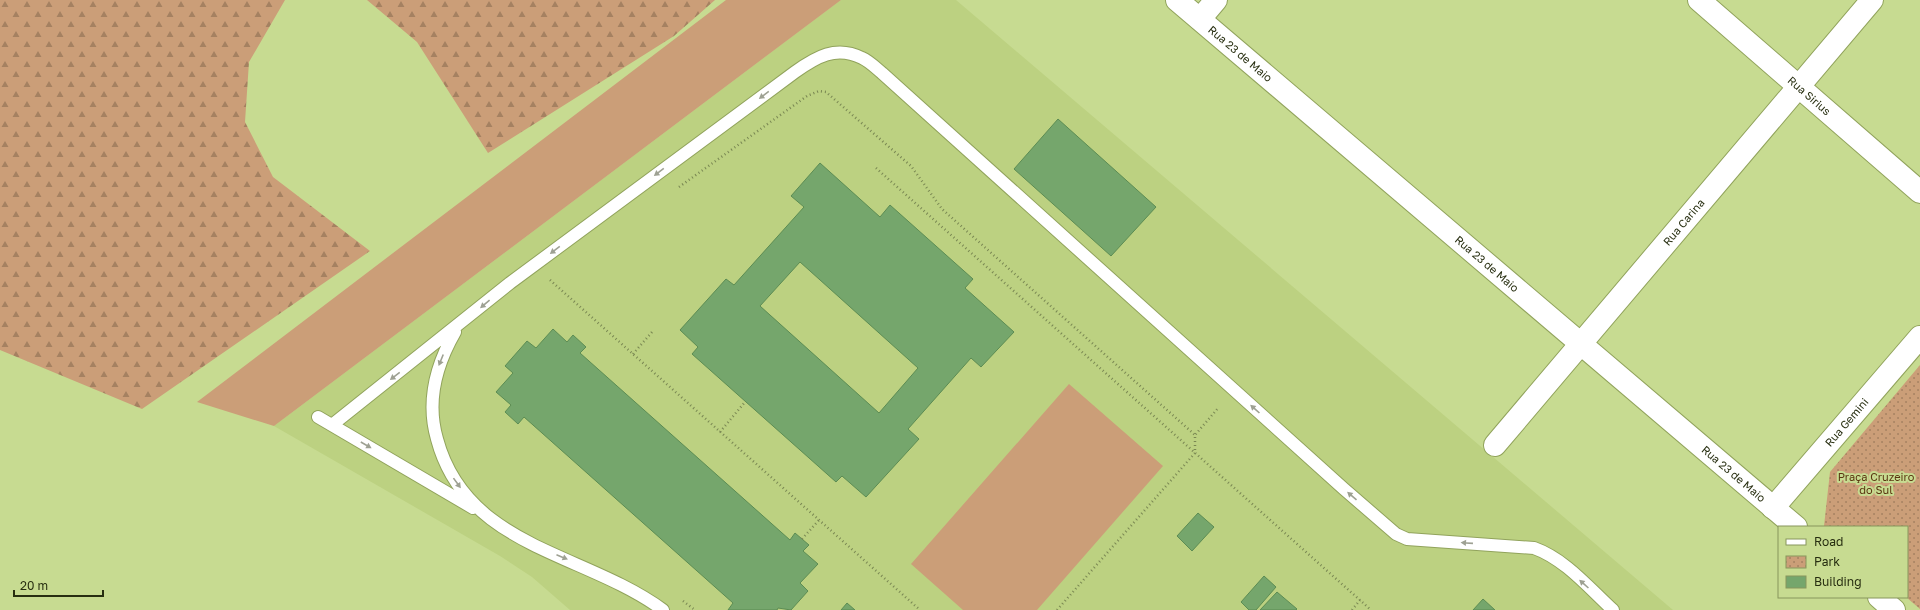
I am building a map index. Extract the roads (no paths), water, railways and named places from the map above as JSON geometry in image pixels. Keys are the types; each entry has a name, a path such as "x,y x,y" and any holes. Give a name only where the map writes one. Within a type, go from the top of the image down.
{"street":[{"name":"Rua 23 de Maio","path":"1177,0 1795,526"},
{"path":"1200,19 1216,0"},
{"name":"Rua Sirius","path":"1699,0 1920,192"},
{"name":"Rua Carina","path":"1495,445 1872,0"},
{"name":"Rua Gemini","path":"1773,508 1920,336"},
{"path":"1880,598 1894,610"}],"lane":[{"path":"332,425 459,326 510,283 795,72 816,57 839,52 863,58 882,73 1344,489 1402,537 1534,548 1548,554 1560,562 1613,610"},
{"path":"459,326 448,345 437,370 433,388 433,419 440,450 445,464 459,486 483,513"},
{"path":"318,416 483,513 514,535 623,585 663,610"}],"park label":[{"name":"Praça Cruzeiro do Sul","path":"1876,483"}]}
